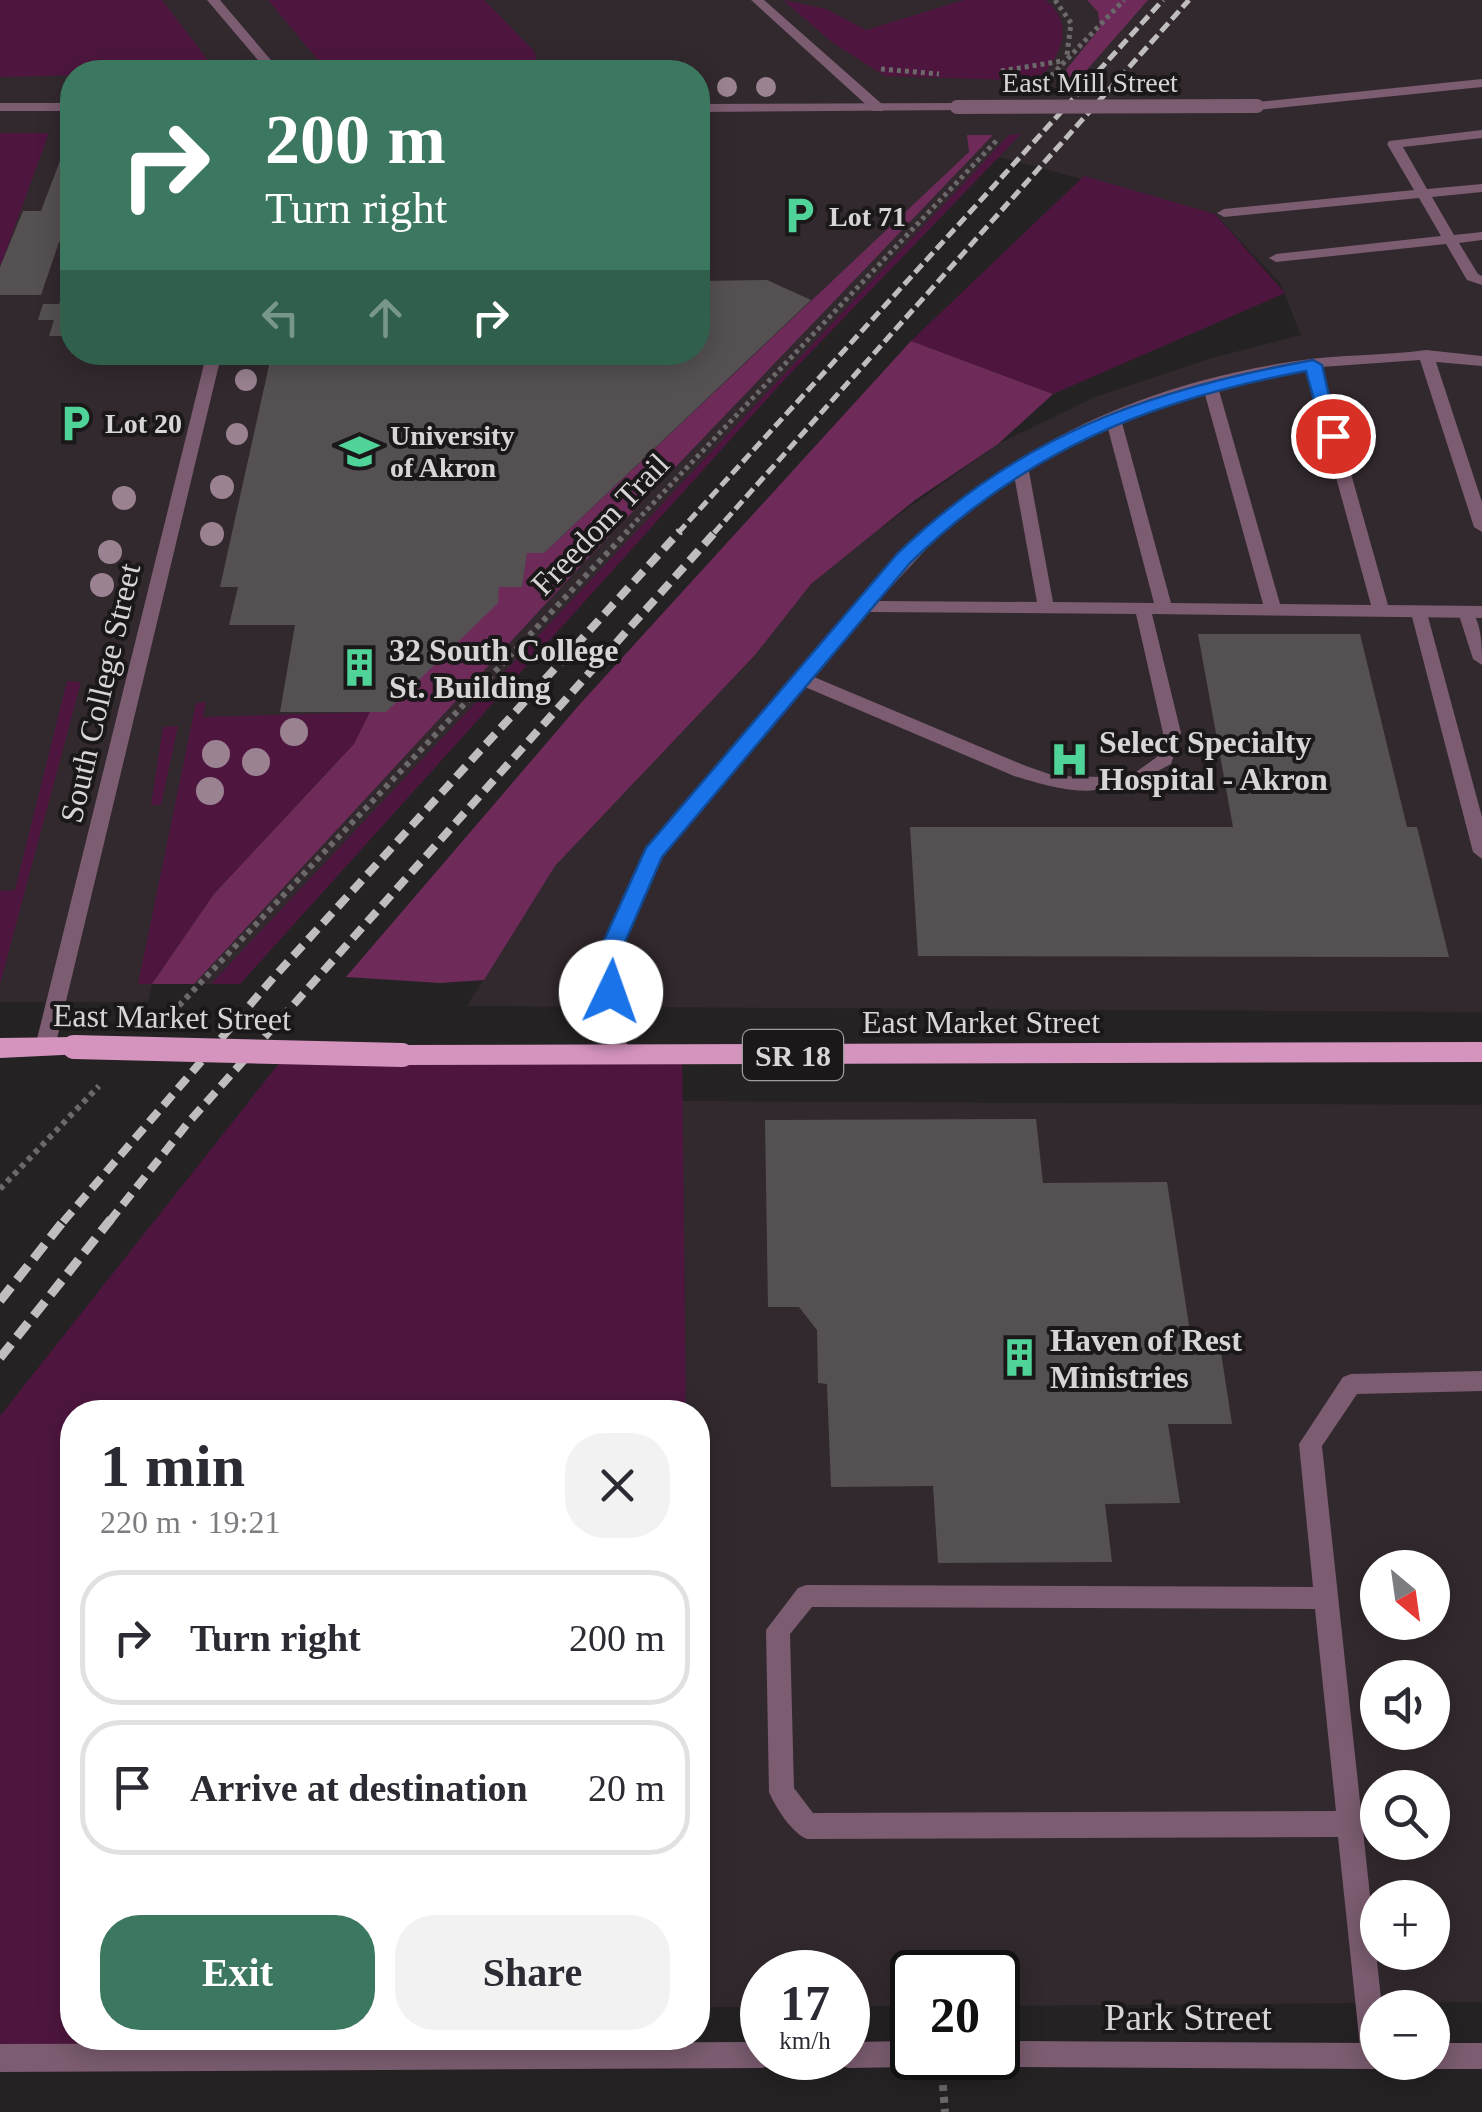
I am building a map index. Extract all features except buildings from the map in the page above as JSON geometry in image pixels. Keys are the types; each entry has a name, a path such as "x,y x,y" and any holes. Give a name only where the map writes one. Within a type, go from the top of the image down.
{"main road":[{"name":"East Market Street","path":"0,1048 402,1055 1482,1052"}],"street":[{"path":"214,0 265,60"},
{"path":"757,0 878,108"},
{"name":"East Mill Street","path":"710,108 1257,106 1482,83"},
{"path":"0,107 60,107"},
{"path":"1482,134 1394,144 1472,277 1482,281"},
{"path":"1224,213 1482,188"},
{"path":"1276,258 1482,236"},
{"path":"618,1054 607,958 654,853 904,558 948,516 1020,465 1112,418 1210,386 1313,365 1426,355 1482,362"},
{"path":"1426,355 1482,527"},
{"name":"South College Street","path":"44,1047 212,365"},
{"path":"1313,365 1382,612"},
{"path":"1210,386 1273,611"},
{"path":"1112,418 1164,610"},
{"path":"1020,465 1046,608"},
{"path":"866,606 1474,612 1482,660"},
{"path":"1142,610 1172,733 1165,760 1145,772"},
{"path":"1419,613 1482,852"},
{"path":"803,680 1020,772 1054,782 1102,783"},
{"path":"1369,1990 1310,1444 1351,1384 1482,1381"},
{"path":"1326,1598 806,1596 778,1630 782,1792 806,1826 1350,1824"},
{"name":"Park Street","path":"1020,2054 1360,2056"},
{"path":"0,2058 740,2055"},
{"path":"1450,2056 1482,2056"}],"path":[{"path":"1055,0 1071,24 1071,43 1064,60"},
{"path":"1044,85 1124,0"},
{"name":"Freedom Trail","path":"168,1017 1000,136"},
{"path":"0,1189 112,1073"},
{"path":"943,2080 946,2112"}],"shaded area":[{"path":"0,0 1482,0 1482,1012 467,1006 555,866 755,655 811,584 872,534 998,444 1095,397 1212,358 1301,335 1280,283 1215,214 999,157 784,380 240,984 152,984 148,1002 0,1002"},
{"path":"0,0 162,0 208,60 60,60 60,76 0,77"},
{"path":"268,0 484,0 534,51 537,60 318,60"},
{"path":"783,0 826,9 866,30 964,0 1046,0 1061,20 1062,40 1039,81 885,76 833,43"},
{"path":"1087,0 1148,0 1078,80 1057,81 1100,28 1098,12"},
{"path":"0,133 49,133 0,267"},
{"path":"1021,134 784,380 240,984 211,984 1009,135"},
{"path":"967,135 993,135 577,570 194,984 152,984 214,894 354,744 370,712 499,587 522,587 527,553 544,553 969,152"},
{"path":"1084,176 1215,214 1285,293 1053,394 911,341"},
{"path":"911,341 1053,394 998,444 915,500 811,584 755,655 555,866 484,980 440,983 346,977 580,704"},
{"path":"67,681 81,682 0,984 0,891 15,890"},
{"path":"206,702 203,717 370,712 354,744 214,894 152,984 138,984 196,703"},
{"path":"178,726 161,805 151,805 163,727"},
{"path":"288,1052 682,1053 686,1400 60,1400 60,2050 639,2050 638,2055 0,2058 0,1416"},
{"path":"682,1101 1482,1105 1482,2002 1450,2002 1450,1990 1360,1990 1360,2003 1020,2006 1020,1950 890,1950 890,2006 870,2006 870,1950 740,1950 740,2007 710,2007 710,1400 686,1400"}],"railway":[{"path":"678,533 1163,0"},
{"path":"714,533 1189,0"},
{"path":"63,1222 274,977 680,531"},
{"path":"109,1222 187,1124 716,531"},
{"path":"0,1301 65,1219"},
{"path":"0,1358 111,1219"}],"place":[{"name":"Lot 71","path":"799,216"},
{"name":"Lot 20","path":"75,423"},
{"name":"University of Akron","path":"360,451"},
{"name":"32 South College St. Building","path":"359,668"},
{"name":"Select Specialty Hospital - Akron","path":"1069,760"},
{"name":"Haven of Rest Ministries","path":"1020,1358"}],"route":[{"path":"611,992 607,958 654,853 904,558 948,516 998,478 1053,445 1176,395 1243,378 1313,365 1333,436"}]}
